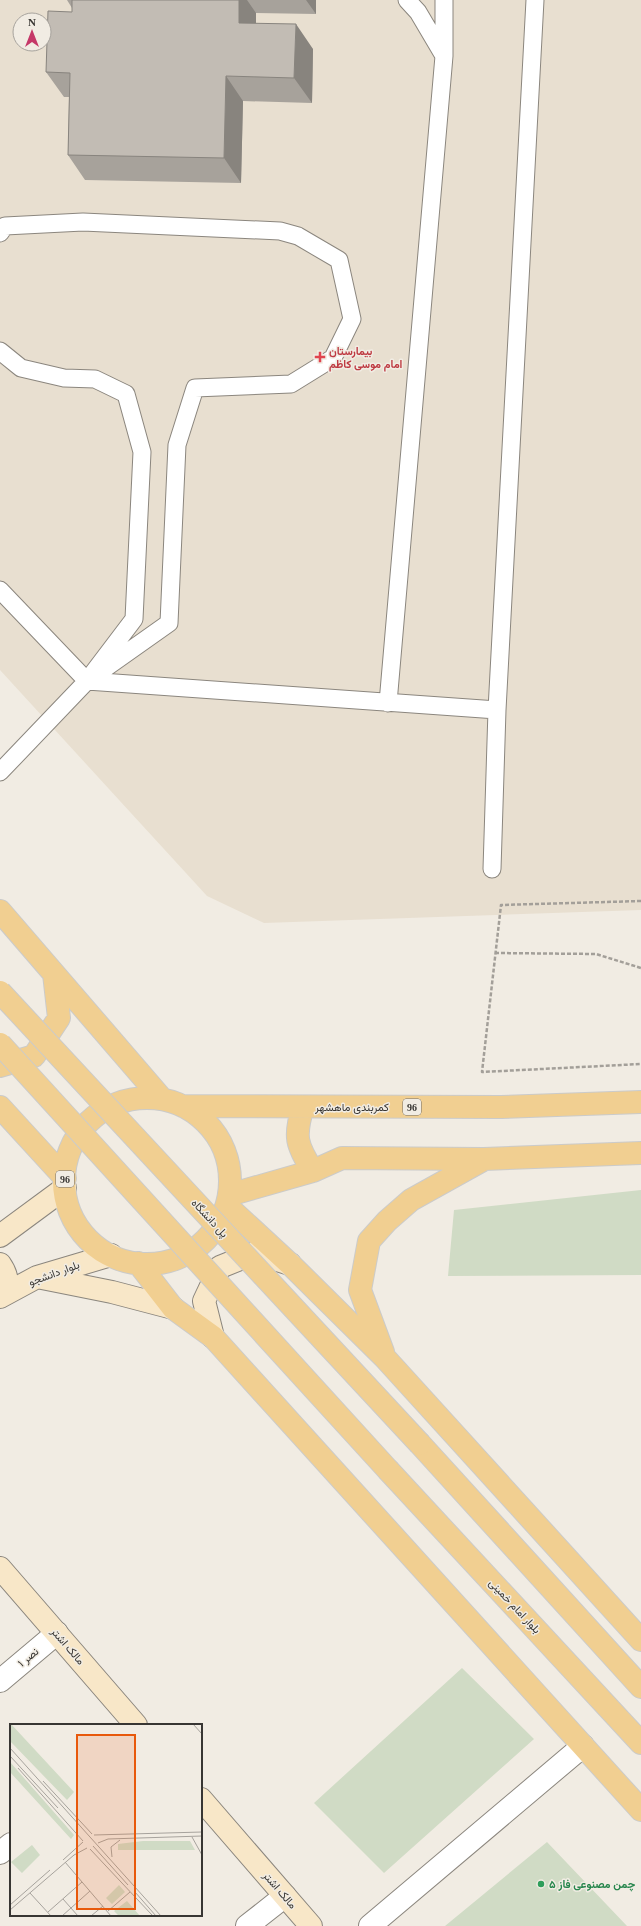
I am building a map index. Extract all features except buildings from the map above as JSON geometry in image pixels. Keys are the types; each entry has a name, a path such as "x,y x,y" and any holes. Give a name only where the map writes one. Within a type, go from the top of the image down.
{"main road":[{"path":"0,912 162,1099"},
{"path":"0,1066 34,1056 59,1018 54,974"},
{"name":"پل دانشگاه","path":"0,992 420,1444 641,1687"},
{"name":"بلوار امام خمینی","path":"0,1044 389,1471 641,1743"},
{"name":"96","path":"140,1098 162,1099 183,1106 203,1119 218,1137 228,1159 231,1182 228,1200 219,1223 207,1238 193,1250 176,1259 157,1263 138,1263 111,1255 96,1246 80,1230 70,1210 65,1183 65,1166 72,1146 84,1127 100,1113 119,1103 140,1098"},
{"name":"کمربندی ماهشهر","path":"183,1106 501,1107 641,1102"},
{"path":"303,1107 297,1128 301,1153 313,1171"},
{"name":"96","path":"0,1108 65,1183"},
{"path":"641,1153 484,1159 342,1158 313,1171 228,1200 385,1358 641,1640"},
{"path":"385,1358 360,1290 369,1240 387,1221 411,1200 484,1159"},
{"path":"0,1236 65,1183"},
{"path":"213,1337 204,1301 220,1267 255,1253 290,1264"},
{"name":"بلوار دانشجو","path":"0,1297 37,1277 111,1255"},
{"path":"138,1263 173,1308 213,1337 641,1810"},
{"path":"0,1264 6,1272 7,1285 0,1297"},
{"path":"37,1277 112,1292 173,1308"},
{"name":"مالک اشتر","path":"0,1568 135,1724"},
{"name":"مالک اشتر","path":"202,1800 311,1926"}],"street":[{"name":"نصر ۱","path":"0,1681 57,1633"},
{"path":"370,1926 583,1746"},
{"path":"0,1853 10,1845"},
{"path":"247,1926 284,1896"}],"lane":[{"path":"407,0 418,12 444,56"},
{"path":"388,703 444,56 444,0"},
{"path":"492,869 497,710 535,0"},
{"path":"0,233 5,226 82,222 280,231 298,236 339,260 352,319 333,358 291,384 195,388 177,445 169,623 87,681"},
{"path":"0,351 21,368 64,378 95,379 126,394 142,452 134,619 87,681 0,772"},
{"path":"0,590 87,681 497,710"}],"path":[{"path":"641,901 501,905 482,1072 641,1064"},
{"path":"496,953 596,954 641,968"}],"shaded area":[{"name":"بیمارستان امام موسی کاظم","path":"0,0 641,0 641,910 264,923 207,896 0,670"}],"green space":[{"path":"641,1190 641,1275 448,1276 454,1210"},
{"path":"462,1668 534,1739 384,1873 314,1803"},
{"name":"چمن مصنوعی فاز ۵","path":"547,1842 627,1926 445,1926"}],"place":[{"name":"بیمارستان امام موسی کاظم","path":"320,357"},
{"name":"چمن مصنوعی فاز ۵","path":"541,1884"}]}
